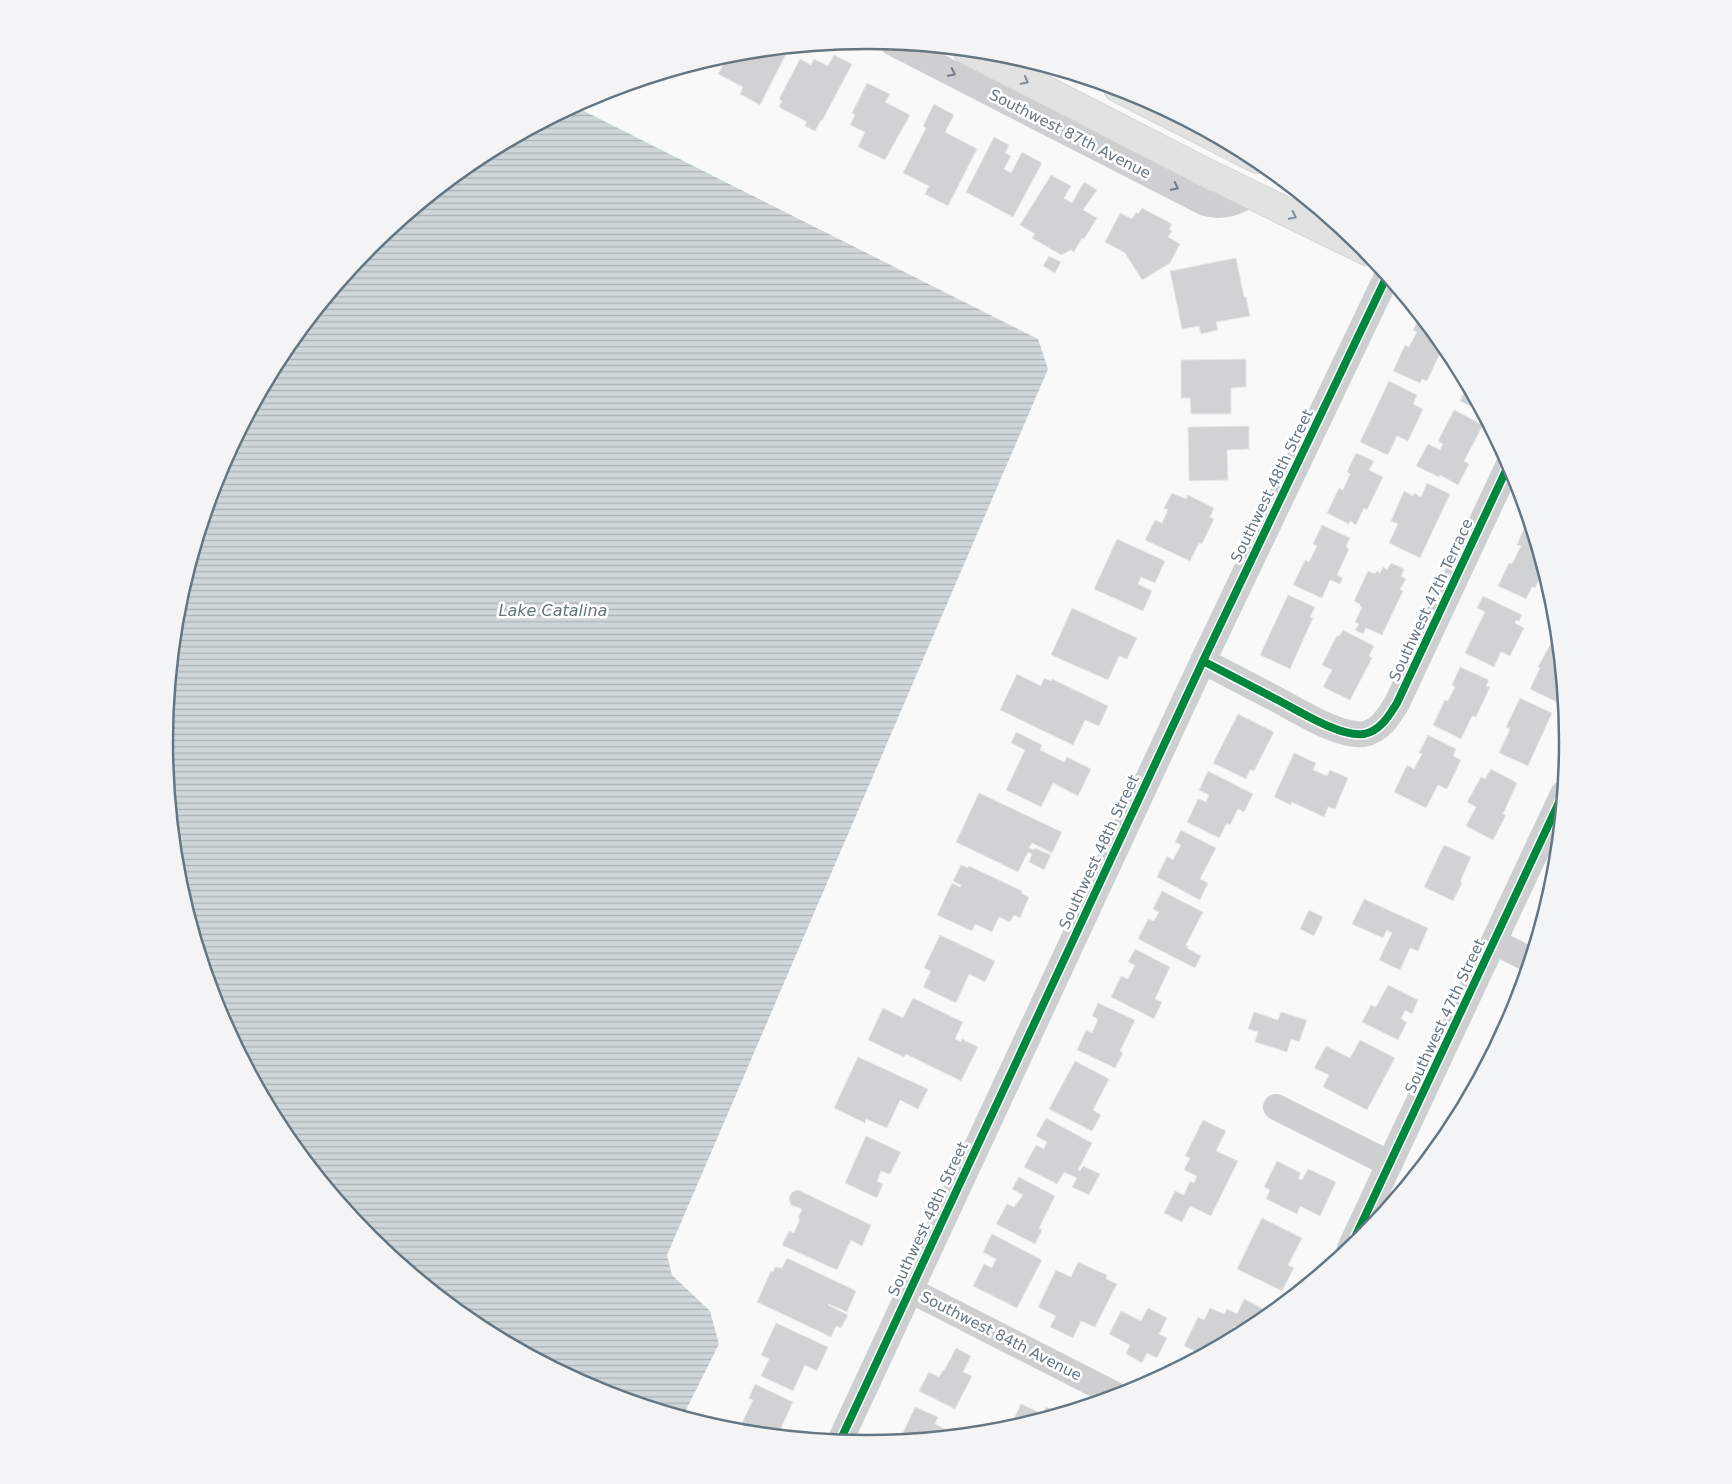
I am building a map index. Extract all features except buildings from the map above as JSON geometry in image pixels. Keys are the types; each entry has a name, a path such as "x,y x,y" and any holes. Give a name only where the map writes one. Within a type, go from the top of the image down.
{"main road":[{"name":"Southwest 87th Avenue","path":"986,60 1342,239"}],"street":[{"name":"Southwest 87th Avenue","path":"906,50 1196,199 1221,206 1250,194"},
{"name":"Southwest 48th Street","path":"843,1434 1203,661 1384,282"},
{"name":"Southwest 47th Terrace","path":"1203,661 1323,724 1350,734 1370,732 1382,724 1397,703 1505,475"},
{"name":"Southwest 47th Street","path":"1359,1229 1555,811"},
{"path":"1495,942 1524,957"},
{"path":"1276,1107 1390,1164"},
{"name":"Southwest 84th Avenue","path":"910,1290 1108,1391"}],"water":[{"name":"Lake Catalina","path":"582,110 1038,339 1048,369 667,1255 672,1275 710,1311 719,1344 685,1411 643,1398 559,1364 519,1342 444,1292 376,1232 316,1164 266,1089 244,1049 210,965 196,921 186,877 174,787 174,697 186,607 196,563 226,477 244,435 266,395 316,320 376,252 409,221 444,192 481,166 519,142 559,120"}],"cycle path":[{"path":"843,1434 1203,661 1384,282"},
{"path":"1203,661 1330,727 1354,734 1364,734 1375,730 1387,718 1397,703 1505,474"},
{"path":"1359,1229 1555,810"}]}
